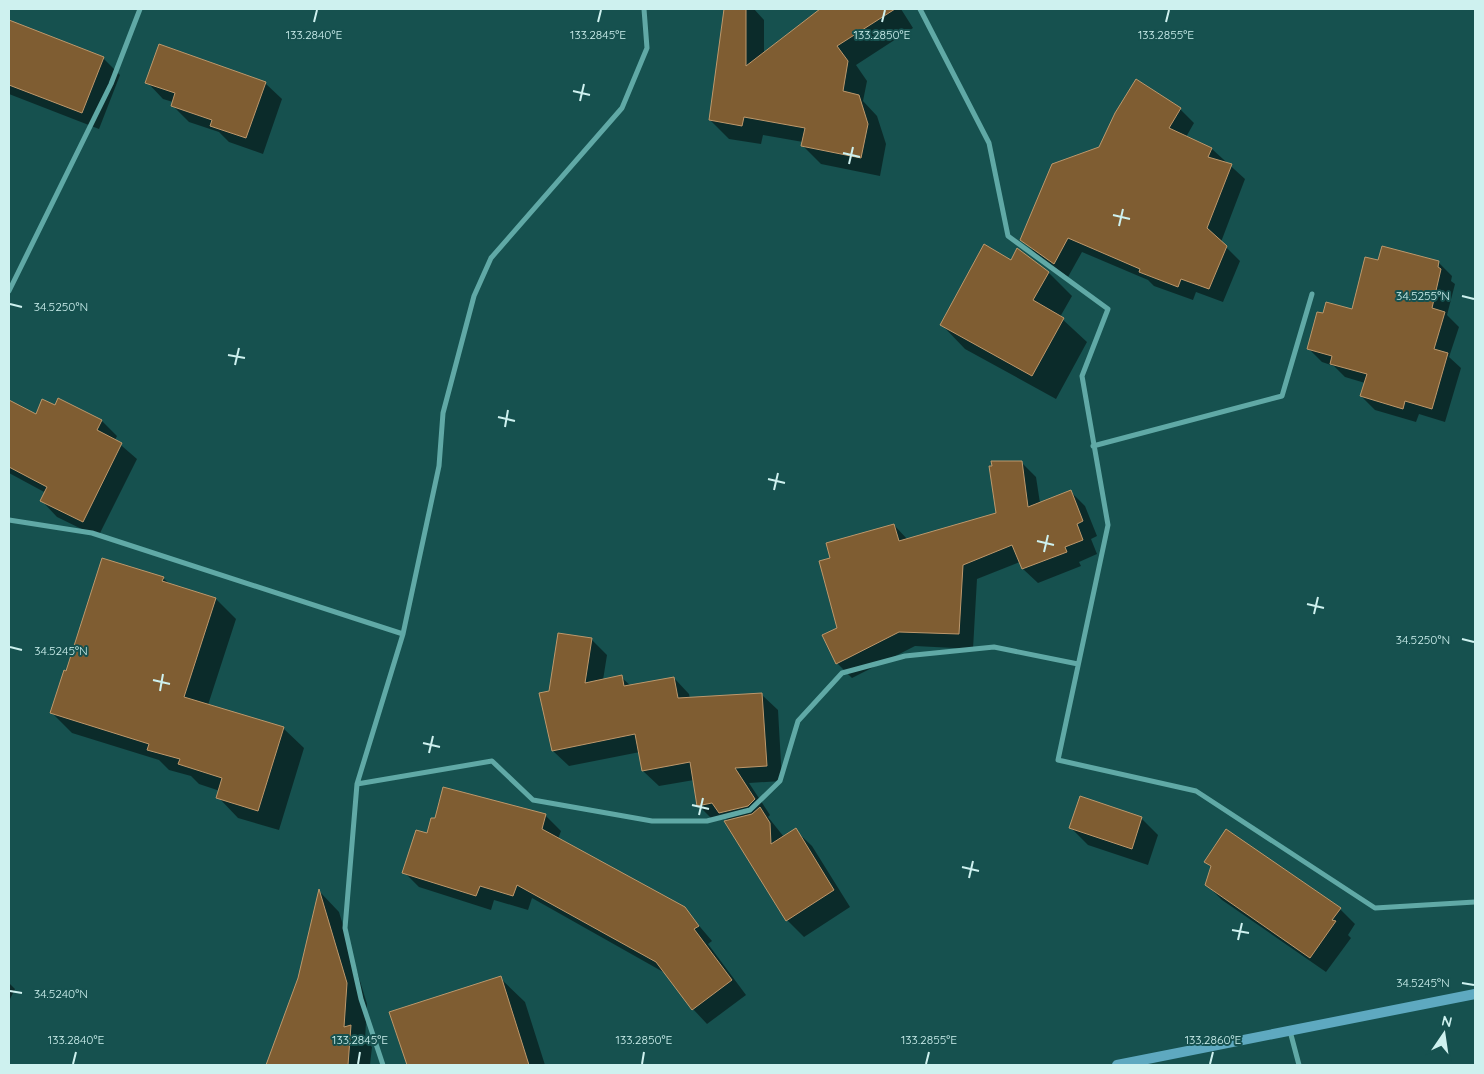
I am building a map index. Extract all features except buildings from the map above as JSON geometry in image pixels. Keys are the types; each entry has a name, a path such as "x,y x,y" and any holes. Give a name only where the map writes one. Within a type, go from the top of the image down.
{"street":[{"path":"9,291 111,84 140,9"},
{"path":"383,1065 361,999 345,928 357,784 403,634 439,466 443,413 474,296 491,258 622,108 647,48 644,9"},
{"path":"920,9 990,143 1008,236 1108,309 1082,376 1108,525 1058,760 1196,792 1375,908 1475,902"},
{"path":"1093,446 1282,396 1312,294"},
{"path":"9,520 92,533 403,634"},
{"path":"357,784 492,761 533,800 652,821 707,821 750,810 780,781 798,721 842,673 905,656 994,647 1078,664"},
{"path":"1117,1065 1475,994"},
{"path":"1290,1031 1299,1065"}]}
